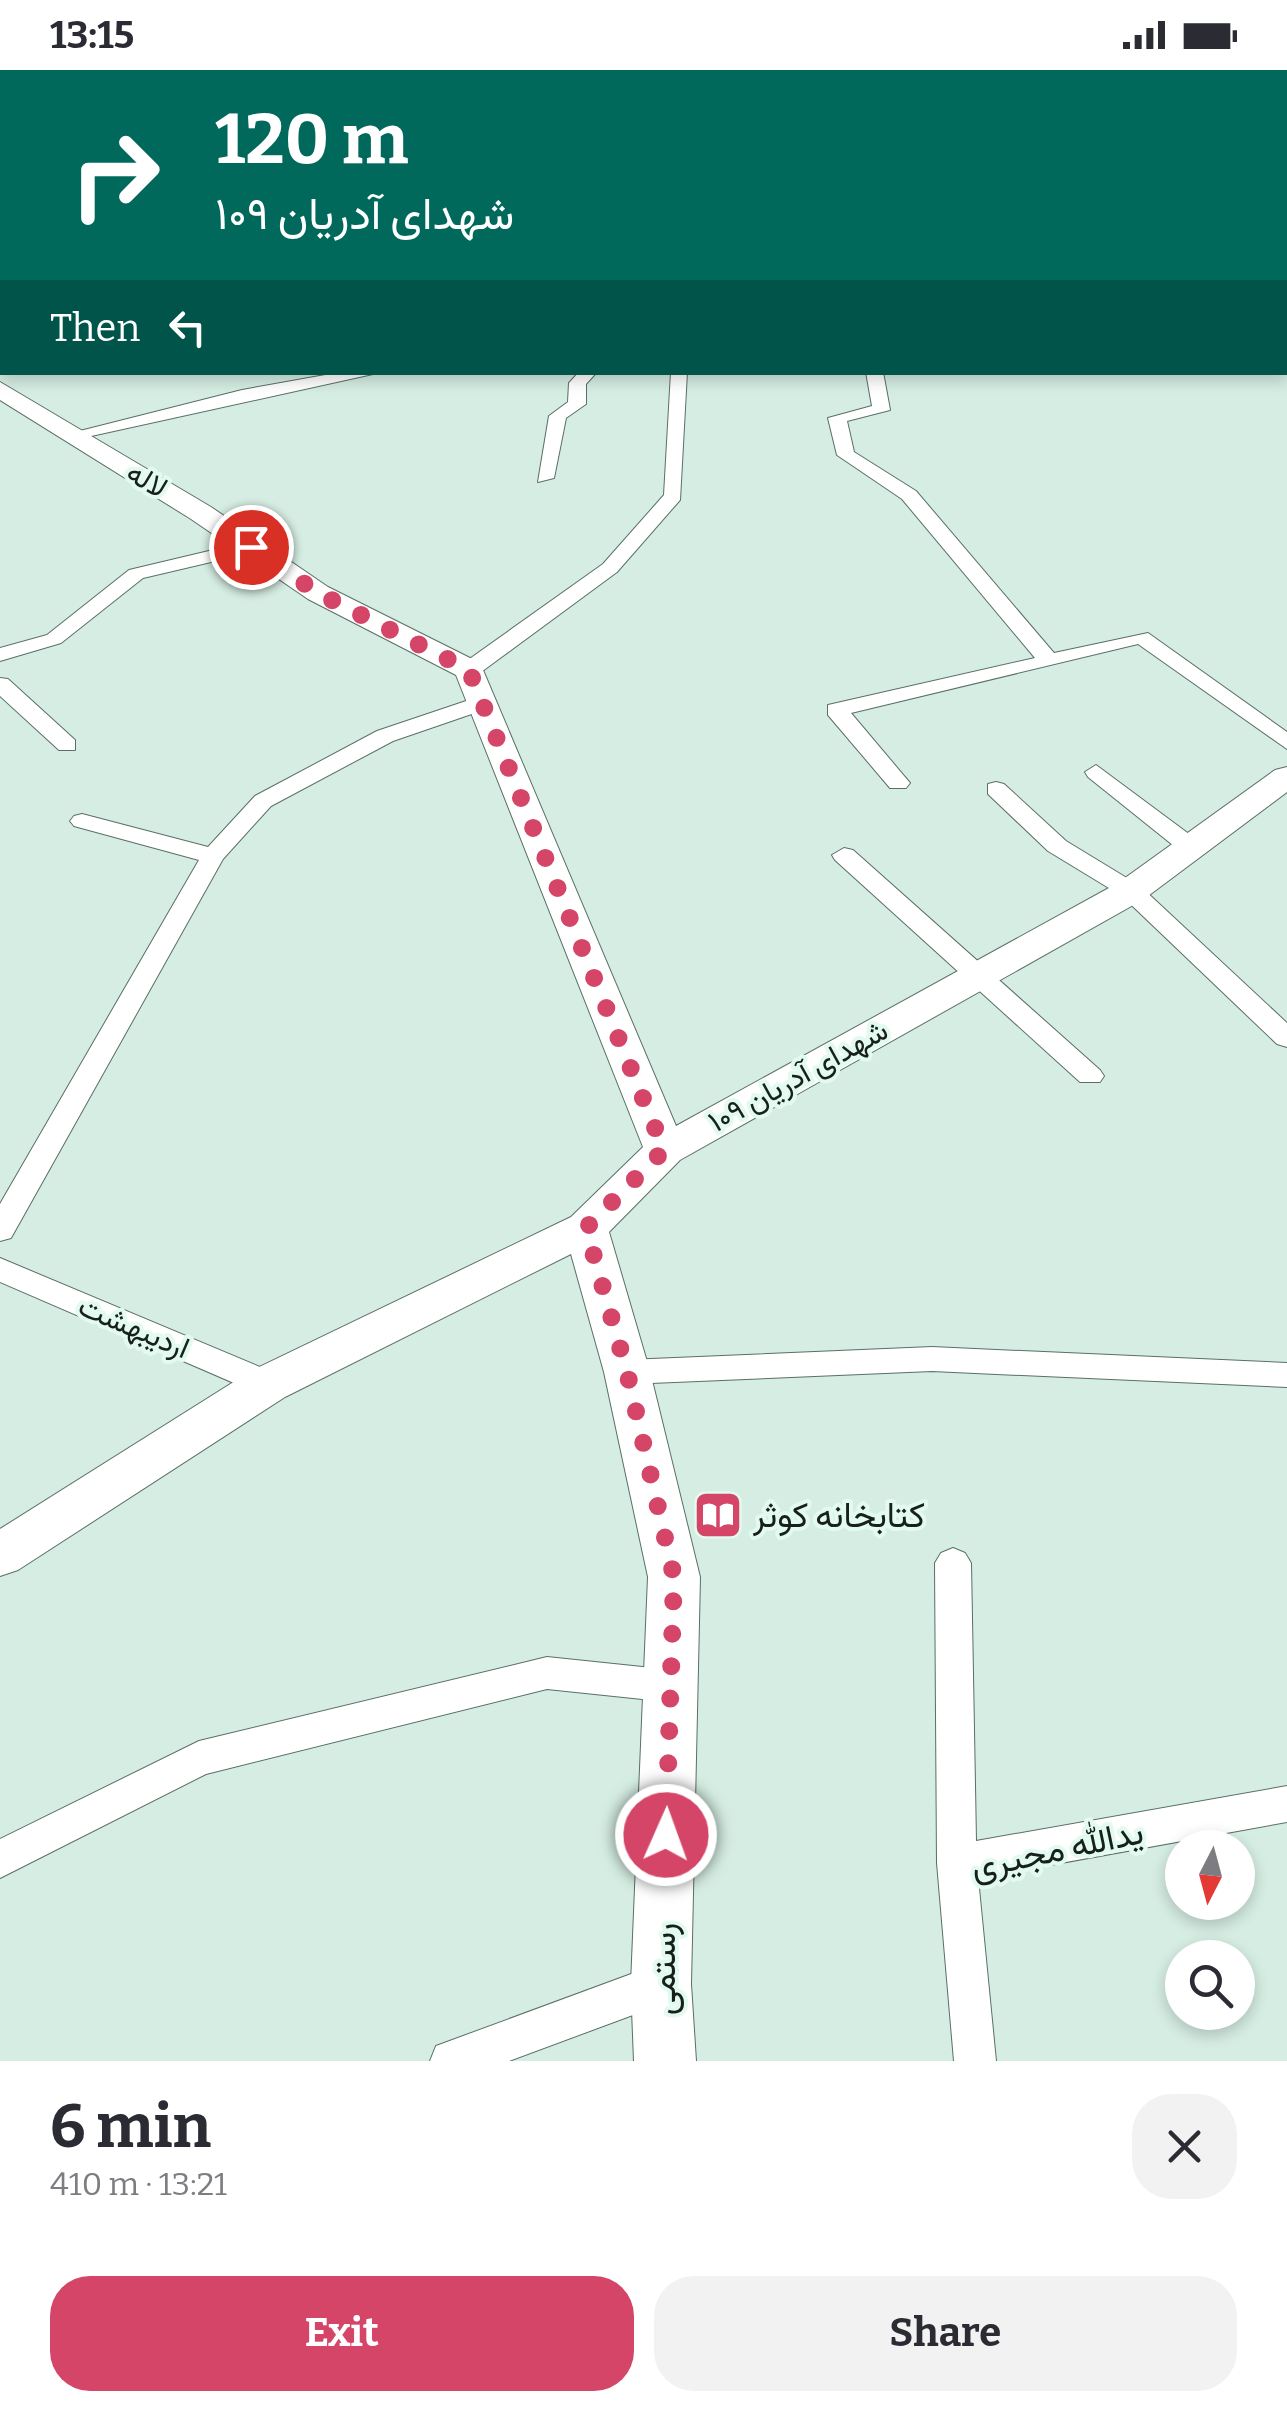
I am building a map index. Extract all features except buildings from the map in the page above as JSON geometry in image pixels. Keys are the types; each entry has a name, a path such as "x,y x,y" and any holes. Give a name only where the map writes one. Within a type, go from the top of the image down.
{"street":[{"path":"73,435 242,395 357,375"},
{"path":"545,478 558,416 577,404 577,383 586,375"},
{"path":"664,1150 469,670 610,568 672,496 679,375"},
{"path":"875,375 881,410 836,418 846,455 909,495 1049,661"},
{"name":"لاله","path":"0,389 318,593 469,670"},
{"path":"0,656 54,640 136,574 251,547"},
{"path":"898,784 836,710 1141,637 1287,742"},
{"path":"0,684 67,745"},
{"path":"0,1230 213,856 263,802 384,736 484,702"},
{"path":"1096,772 1188,845"},
{"name":"شهدای آدریان ۱۰۹","path":"0,1555 268,1384 586,1228 664,1150 1131,891 1188,845 1287,777"},
{"path":"996,789 1057,846 1131,891 1287,1038"},
{"path":"82,820 213,856"},
{"path":"844,855 978,976 1028,1015 1090,1076"},
{"name":"رستمی","path":"586,1228 627,1372 674,1577 661,1984 665,2061"},
{"name":"اردیبهشت","path":"0,1269 268,1384"},
{"path":"627,1372 932,1359 1287,1375"},
{"path":"953,1563 957,1864"},
{"path":"0,1860 199,1758 547,1672 671,1686"},
{"name":"یدالله مجیری","path":"974,2061 957,1864 1287,1804"},
{"path":"451,2061 661,1984"}],"place":[{"name":"کتابخانه کوثر","path":"718,1515"}],"route":[{"path":"251,547 318,593 469,670 664,1150 586,1228 627,1372 674,1577 666,1835"}]}
